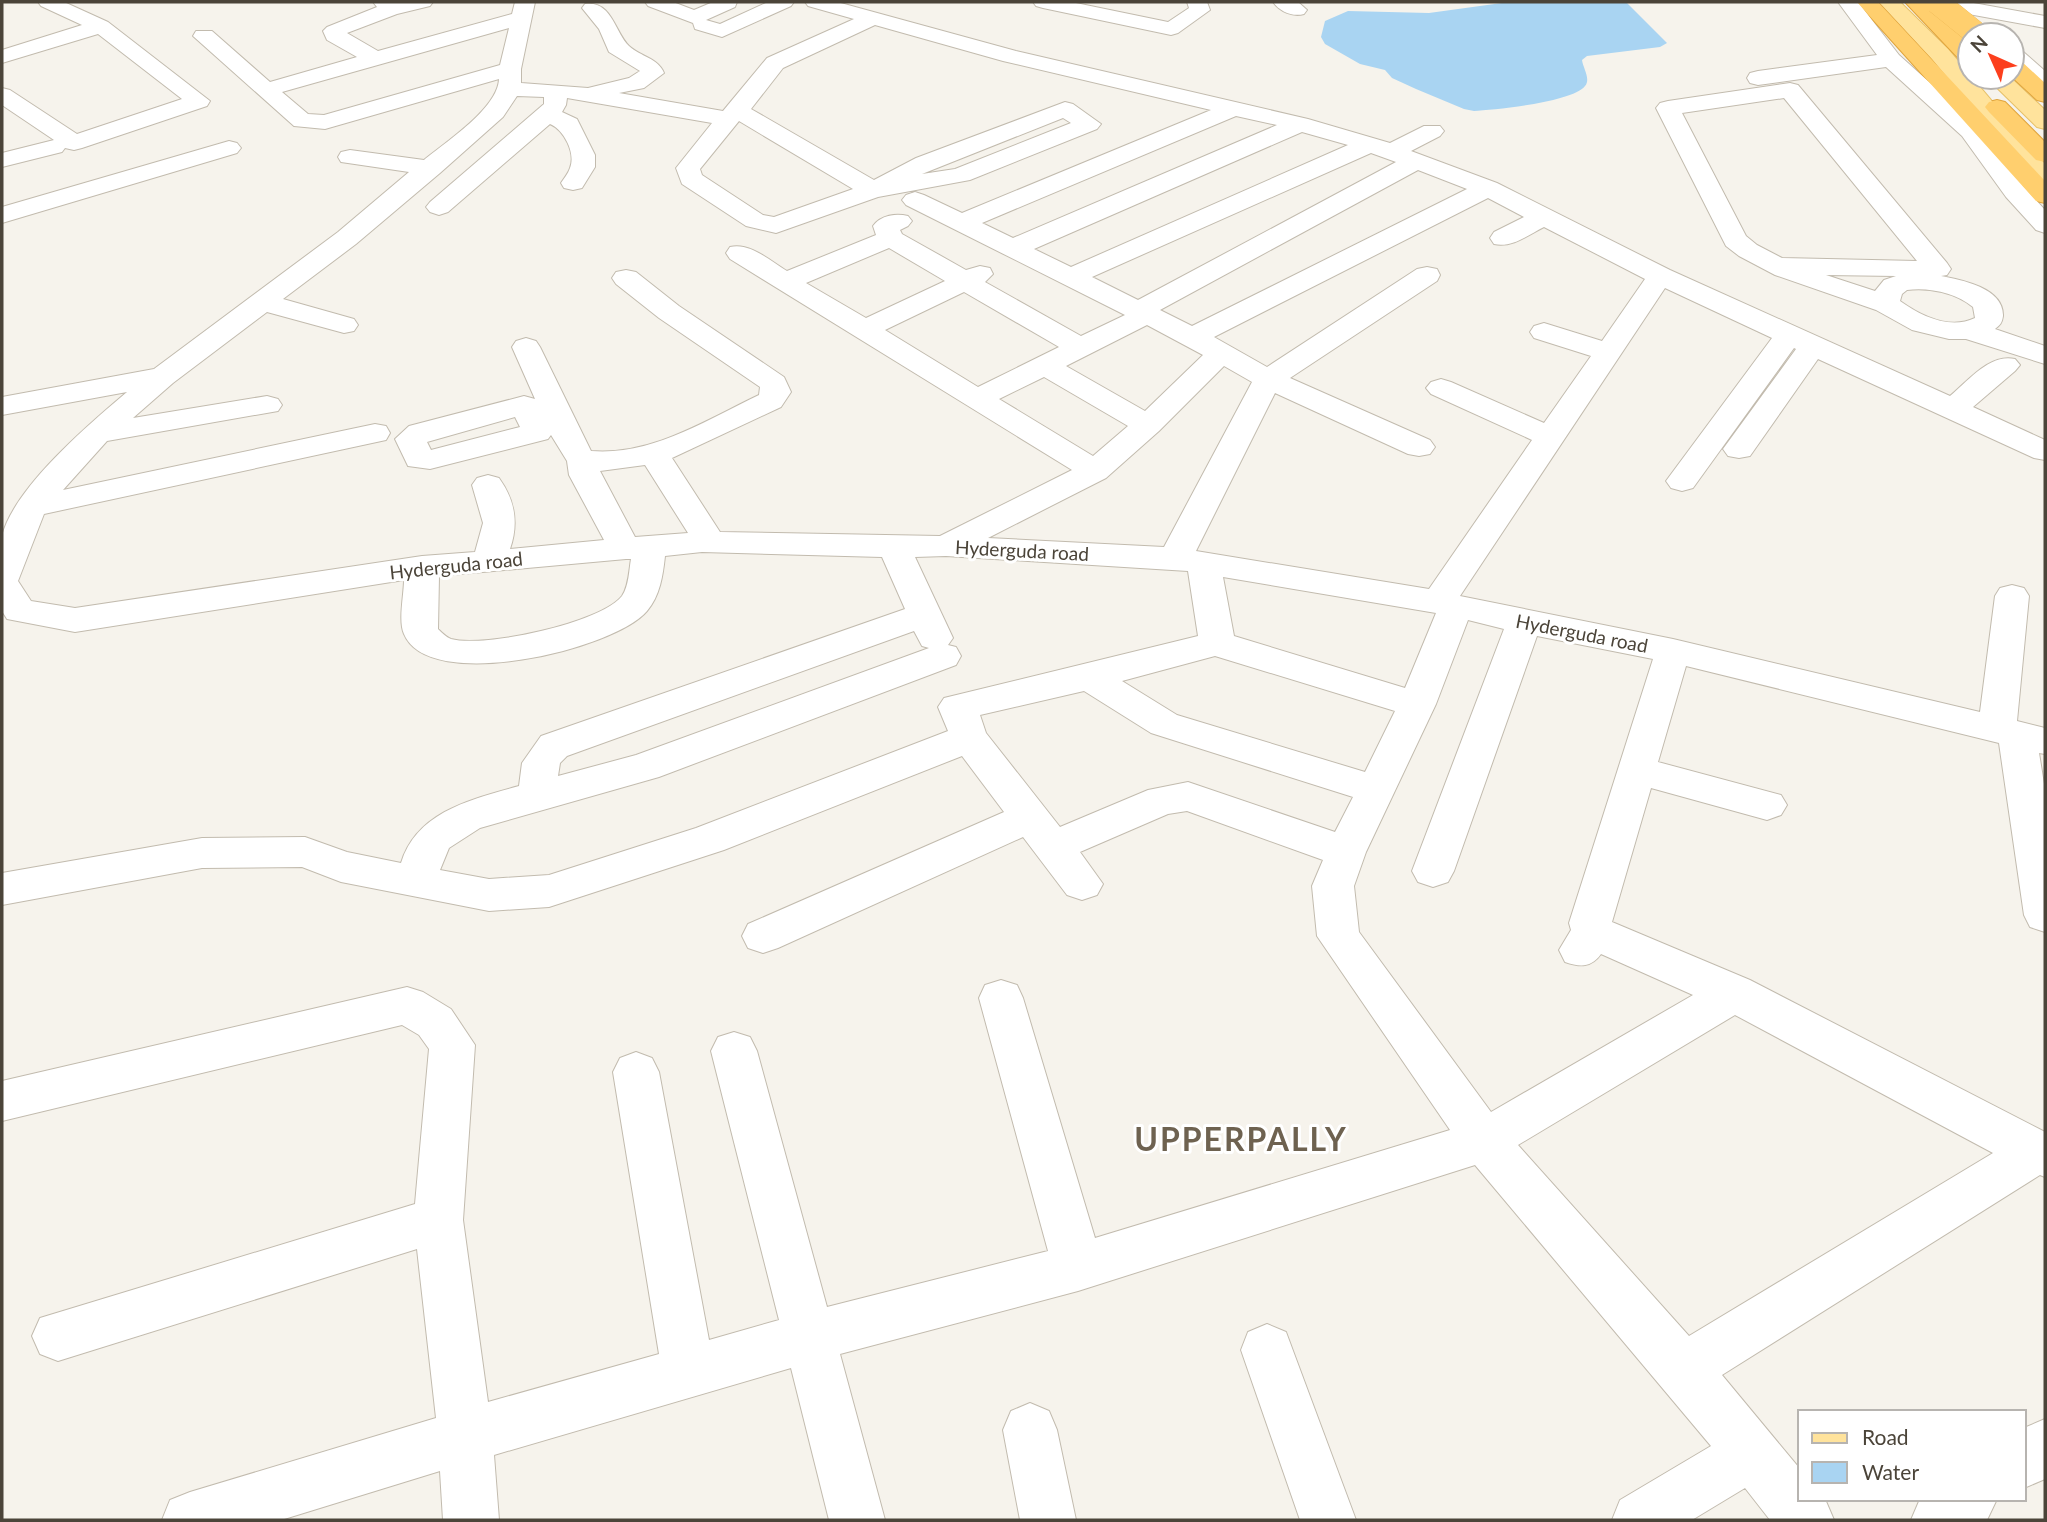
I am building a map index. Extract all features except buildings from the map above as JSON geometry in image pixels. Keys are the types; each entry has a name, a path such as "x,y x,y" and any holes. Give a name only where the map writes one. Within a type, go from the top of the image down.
{"highway":[{"path":"1867,2 1900,34 2045,196"},
{"path":"1891,2 2045,155"},
{"path":"1933,3 1958,21"},
{"path":"1933,3 1956,37"},
{"path":"2032,73 2045,95"},
{"path":"2004,91 2045,132"}],"main road":[{"path":"1891,2 1940,54 2045,179"},
{"path":"1933,3 1956,33"},
{"path":"2012,91 2045,122"}],"street":[{"path":"2,95 74,144 199,101 101,26 48,2"},
{"path":"373,58 335,35 334,31 387,6 423,2"},
{"path":"655,2 694,17 732,2"},
{"path":"702,25 722,31 784,2"},
{"path":"815,2 1011,57 1300,124 1417,161 1488,188 1660,276 2045,451"},
{"path":"1043,2 1171,29 1200,10 1197,2"},
{"path":"1848,2 1891,60 1969,131 2015,192 2045,225"},
{"path":"1933,3 2045,22"},
{"path":"1933,3 1964,21"},
{"path":"582,94 624,86 653,73 651,68 629,57 617,47 609,27 592,8"},
{"path":"265,90 522,10"},
{"name":"Hyderguda road","path":"522,10 510,79 495,113 347,237 163,377 97,433 30,507 2,581 19,611 75,620 422,567 710,542 946,546 1189,560 1447,604 1673,651 2020,734"},
{"path":"1054,25 1075,10"},
{"path":"204,36 302,121 325,122 510,79 556,90 733,115 873,190 961,175 1089,124 1065,109 925,163 903,177 873,190 776,225 755,221 691,178 688,168 733,115 775,62 874,18"},
{"path":"2,57 101,26"},
{"path":"1011,57 1032,41"},
{"path":"2026,44 2037,47"},
{"path":"1657,92 1891,60"},
{"path":"439,207 548,114 555,105 556,90"},
{"path":"1979,323 1989,309 1977,297 1940,276 1790,90 1668,108 1735,240 1749,252 1779,266 1886,304 1920,323 1952,331 1979,323 2045,335"},
{"path":"960,223 1233,109"},
{"path":"548,114 569,124 585,161 584,170 573,183"},
{"path":"866,329 963,282 1017,251 1300,124"},
{"path":"1070,277 1381,148 1432,131"},
{"path":"2,160 54,147"},
{"path":"2,215 229,148"},
{"path":"350,157 431,168"},
{"path":"979,398 1142,313 1417,161"},
{"path":"1192,337 1488,188"},
{"path":"1079,347 890,238 886,226 923,204 1192,337 1268,379 1419,447"},
{"path":"1503,238 1543,217"},
{"path":"787,281 890,238"},
{"path":"739,253 1095,471"},
{"path":"1779,266 1940,276"},
{"path":"1217,643 1189,560 1268,379 1427,275"},
{"path":"1660,276 1550,437 1447,604 1417,704 1375,789 1333,886 1338,936 1484,1141 1683,1369 1806,1520"},
{"path":"1886,304 1886,294 1891,287 1940,276"},
{"path":"582,460 597,463 654,455 770,401 776,393 774,383 669,312 626,278"},
{"path":"262,302 344,325"},
{"path":"1979,323 2045,355"},
{"path":"1544,332 1608,352"},
{"path":"1739,449 1802,339"},
{"path":"1682,481 1802,339"},
{"path":"422,567 420,632 431,645 449,650 481,650 543,642 584,632 615,620 635,603 643,586 637,548 585,475 582,460 540,409 526,347"},
{"path":"946,546 1095,471 1149,425 1221,353"},
{"path":"1044,365 1149,425"},
{"path":"1954,408 2005,365"},
{"path":"2,406 163,377"},
{"path":"1441,388 1550,437"},
{"path":"97,433 267,405"},
{"path":"30,507 375,433"},
{"path":"654,455 710,542"},
{"path":"488,485 500,512 501,522 500,533 488,561"},
{"path":"894,547 943,656 963,722 1082,884"},
{"path":"2012,596 2020,734 2045,915"},
{"path":"540,796 538,765 544,754 554,746 924,615"},
{"path":"1433,871 1524,622"},
{"path":"2,889 202,853 305,852 341,866 489,895 549,891 710,839 963,722 1089,677 1217,643 1242,653 1417,704"},
{"path":"1673,651 1586,941 1734,993 2041,1154"},
{"path":"417,880 425,852 435,837 450,827 496,807 645,767 943,656"},
{"path":"1089,677 1164,724 1375,789"},
{"path":"1637,770 1767,806"},
{"path":"763,936 1042,832 1162,800 1188,796 1346,852"},
{"path":"190,1520 465,1436 808,1337 1078,1268 1484,1141 1734,993"},
{"path":"1001,998 1078,1268"},
{"path":"2,1101 407,1005 435,1022 452,1045 438,1220 465,1436 471,1520"},
{"path":"734,1051 857,1520"},
{"path":"636,1072 688,1372"},
{"path":"1683,1369 2041,1154"},
{"path":"58,1336 438,1220"},
{"path":"1267,1350 1328,1520"},
{"path":"1030,1430 1048,1520"},
{"path":"2026,1460 2045,1446"},
{"path":"1640,1520 1750,1454"},
{"path":"1939,1520 1966,1501"}],"water":[{"path":"1509,2 1626,2 1667,43 1660,47 1587,56 1582,60 1587,83 1578,92 1566,97 1474,111 1392,78 1385,70 1360,64 1325,44 1321,37 1325,21 1348,11 1429,13"}],"district":[{"name":"UPPERPALLY","path":"1241,1138"}]}
